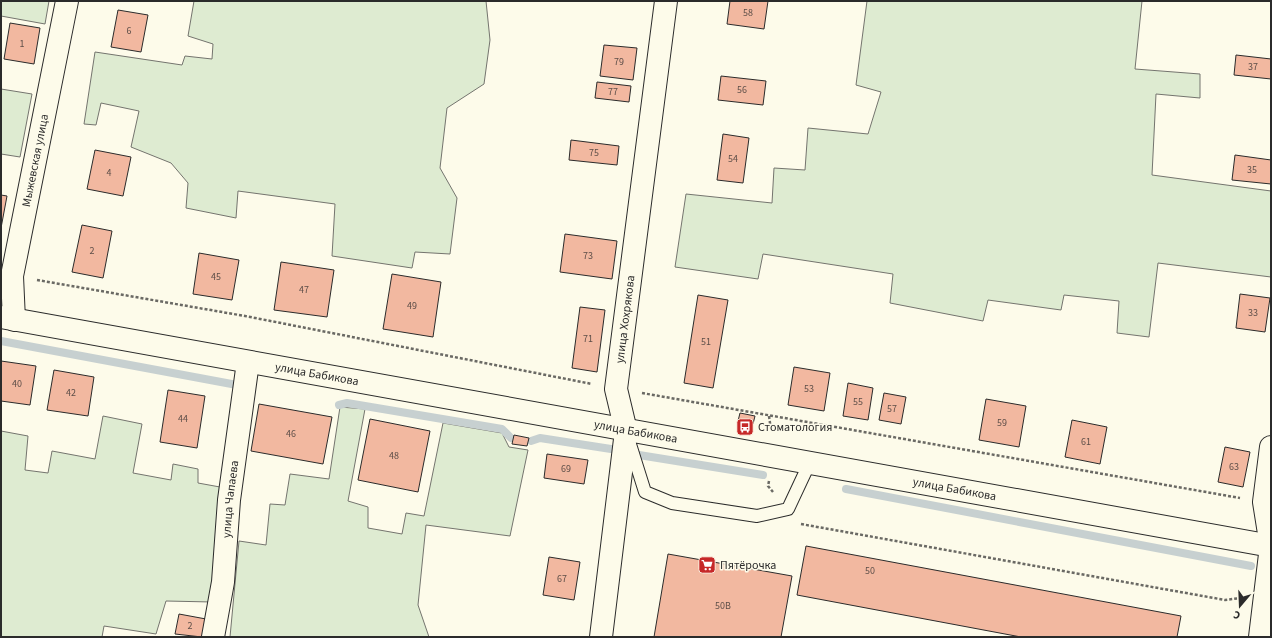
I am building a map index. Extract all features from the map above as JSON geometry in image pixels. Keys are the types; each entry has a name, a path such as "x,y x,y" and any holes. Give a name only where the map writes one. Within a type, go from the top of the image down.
{"street":[{"name":"Мыжевская улица","path":"8,318 12,276 67,1"},
{"name":"улица Хохрякова","path":"601,637 626,431 616,388 666,1"},
{"name":"улица Бабикова","path":"8,318 626,431 773,455 1271,546"},
{"name":"улица Чапаева","path":"213,637 223,582 229,500 248,362"},
{"path":"1260,637 1271,546 1264,502 1271,447"}],"lane":[{"path":"626,431 645,492 672,503 757,516 788,509 810,462"}],"path":[{"path":"769,416 773,455 768,486 801,525 1225,600 1265,596"}],"green space":[{"path":"1,1 49,1 45,24 1,16"},
{"path":"194,1 486,1 490,40 484,84 447,108 440,168 457,198 450,254 415,252 412,268 332,256 335,204 238,191 236,218 186,208 188,183 171,163 131,147 139,111 101,103 96,125 84,124 95,52 182,65 185,56 212,59 213,44 188,36"},
{"path":"867,1 1142,1 1135,69 1200,74 1200,98 1156,94 1152,175 1271,191 1271,277 1158,263 1149,337 1117,333 1119,301 1064,295 1061,310 988,300 983,321 890,303 893,274 763,254 758,279 675,267 686,194 772,203 774,168 805,170 808,128 868,134 881,92 856,85"},
{"path":"1,89 32,94 20,157 1,154"},
{"path":"340,407 365,409 348,501 368,507 368,528 402,534 406,513 424,516 443,423 502,433 509,447 528,450 510,536 426,525 418,605 429,637 230,637 239,541 266,545 270,504 285,505 290,474 329,479"},
{"path":"103,416 142,424 133,473 171,480 173,464 198,469 198,483 220,487 212,602 166,601 156,634 104,626 102,637 1,637 1,431 28,436 25,470 48,473 52,451 95,459"}],"building":[{"path":"730,1 768,1 764,29 727,24"},
{"path":"118,10 148,15 141,52 111,47"},
{"path":"10,23 40,28 34,64 4,59"},
{"path":"604,45 637,48 633,80 600,76"},
{"path":"1236,55 1271,59 1271,79 1234,75"},
{"path":"721,76 766,81 763,105 718,100"},
{"path":"597,82 631,86 629,102 595,98"},
{"path":"723,134 749,138 743,183 717,180"},
{"path":"571,140 619,146 617,165 569,160"},
{"path":"95,150 131,157 123,196 87,189"},
{"path":"1235,155 1271,160 1271,184 1232,180"},
{"path":"1,195 7,196 1,228"},
{"path":"82,225 112,231 103,278 72,272"},
{"path":"565,234 617,241 612,279 560,272"},
{"path":"199,253 239,260 232,300 193,294"},
{"path":"281,262 334,270 327,317 274,310"},
{"path":"392,274 441,282 433,337 383,329"},
{"path":"1240,294 1270,298 1265,332 1236,328"},
{"path":"698,295 728,300 713,388 684,383"},
{"path":"580,307 605,310 597,372 572,368"},
{"path":"1,361 36,366 30,405 1,401"},
{"path":"794,367 830,373 824,411 788,405"},
{"path":"54,370 94,377 88,416 47,410"},
{"path":"848,383 873,388 868,420 843,416"},
{"path":"168,390 205,396 197,448 160,442"},
{"path":"884,393 906,397 901,424 879,420"},
{"path":"986,399 1026,406 1019,447 979,440"},
{"path":"259,404 332,417 323,464 251,451"},
{"path":"740,413 755,416 753,424 738,421"},
{"path":"370,419 430,431 418,492 358,480"},
{"path":"1072,420 1107,427 1100,464 1065,457"},
{"path":"514,435 529,438 527,446 512,444"},
{"path":"1225,447 1250,452 1243,487 1218,482"},
{"path":"547,454 588,460 584,484 544,478"},
{"path":"806,546 1181,616 1177,637 1021,637 797,595"},
{"path":"668,554 792,576 781,637 654,637"},
{"path":"549,557 580,562 574,600 543,595"},
{"path":"179,614 206,619 202,637 175,634"}],"waterway":[{"path":"1,341 237,385"},
{"path":"339,405 347,403 502,429 511,438"},
{"path":"531,441 540,438 611,449"},
{"path":"639,455 763,475"},
{"path":"846,489 1251,566"}],"place":[{"name":"Стоматология","path":"745,427"},
{"name":"Пятёрочка","path":"707,565"}]}
